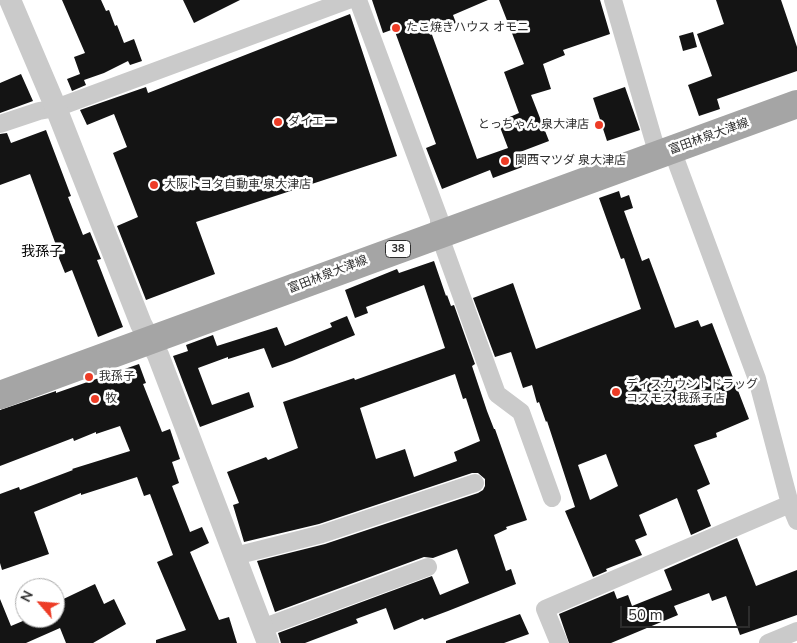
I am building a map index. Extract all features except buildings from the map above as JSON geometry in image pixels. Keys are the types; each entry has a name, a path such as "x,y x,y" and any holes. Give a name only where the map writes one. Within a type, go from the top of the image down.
{"main road":[{"name":"富田林泉大津線","path":"0,395 797,104"}],"street":[{"path":"10,0 56,108 141,324 158,355 265,636 428,567"},
{"path":"0,124 39,111 56,108 348,0"},
{"path":"358,0 439,218 439,234 497,394 520,412 552,498"},
{"path":"613,0 655,145 672,150 757,379 790,504 797,521"},
{"path":"235,556 324,541 401,517 466,491"},
{"path":"559,643 545,609 790,504"},
{"path":"768,643 797,631"}],"place":[{"name":"たこ焼きハウス オモニ","path":"396,28"},
{"name":"ダイエー","path":"278,122"},
{"name":"とっちゃん 泉大津店","path":"599,125"},
{"name":"関西マツダ 泉大津店","path":"505,161"},
{"name":"大阪トヨタ自動車 泉大津店","path":"154,185"},
{"name":"我孫子","path":"89,377"},
{"name":"ディスカウントドラッグ コスモス 我孫子店","path":"616,392"},
{"name":"牧","path":"95,399"}],"district":[{"name":"我孫子","path":"42,253"}]}
